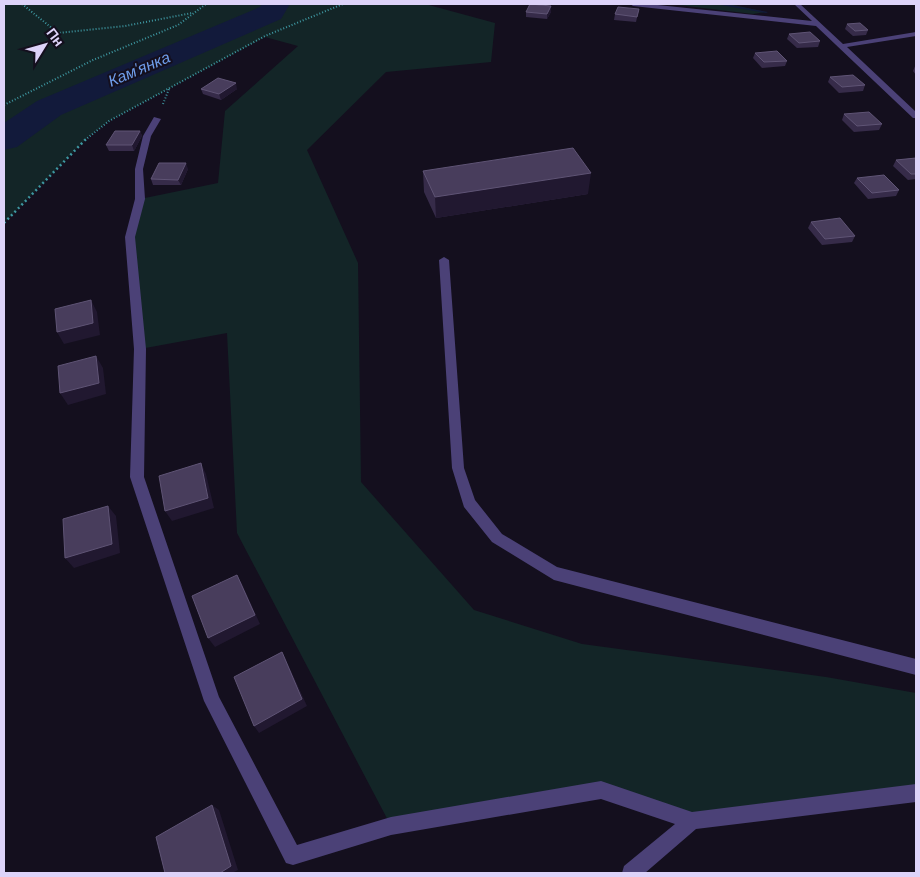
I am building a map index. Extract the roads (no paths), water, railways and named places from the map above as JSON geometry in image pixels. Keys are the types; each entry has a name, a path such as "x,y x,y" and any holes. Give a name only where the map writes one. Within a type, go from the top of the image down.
{"street":[{"path":"633,4 818,24"},
{"path":"798,4 916,116"},
{"path":"843,46 916,34"},
{"path":"157,119 147,136 139,169 140,199 130,237 140,349 137,477 212,701 293,856 391,826 601,790 692,821 916,793"},
{"path":"444,260 458,468 468,503 497,538 554,573 916,668"},
{"path":"631,873 692,821"}],"waterway":[{"name":"Кам'янка","path":"4,139 49,108 271,13 276,4"},
{"path":"718,4 766,12"}]}
